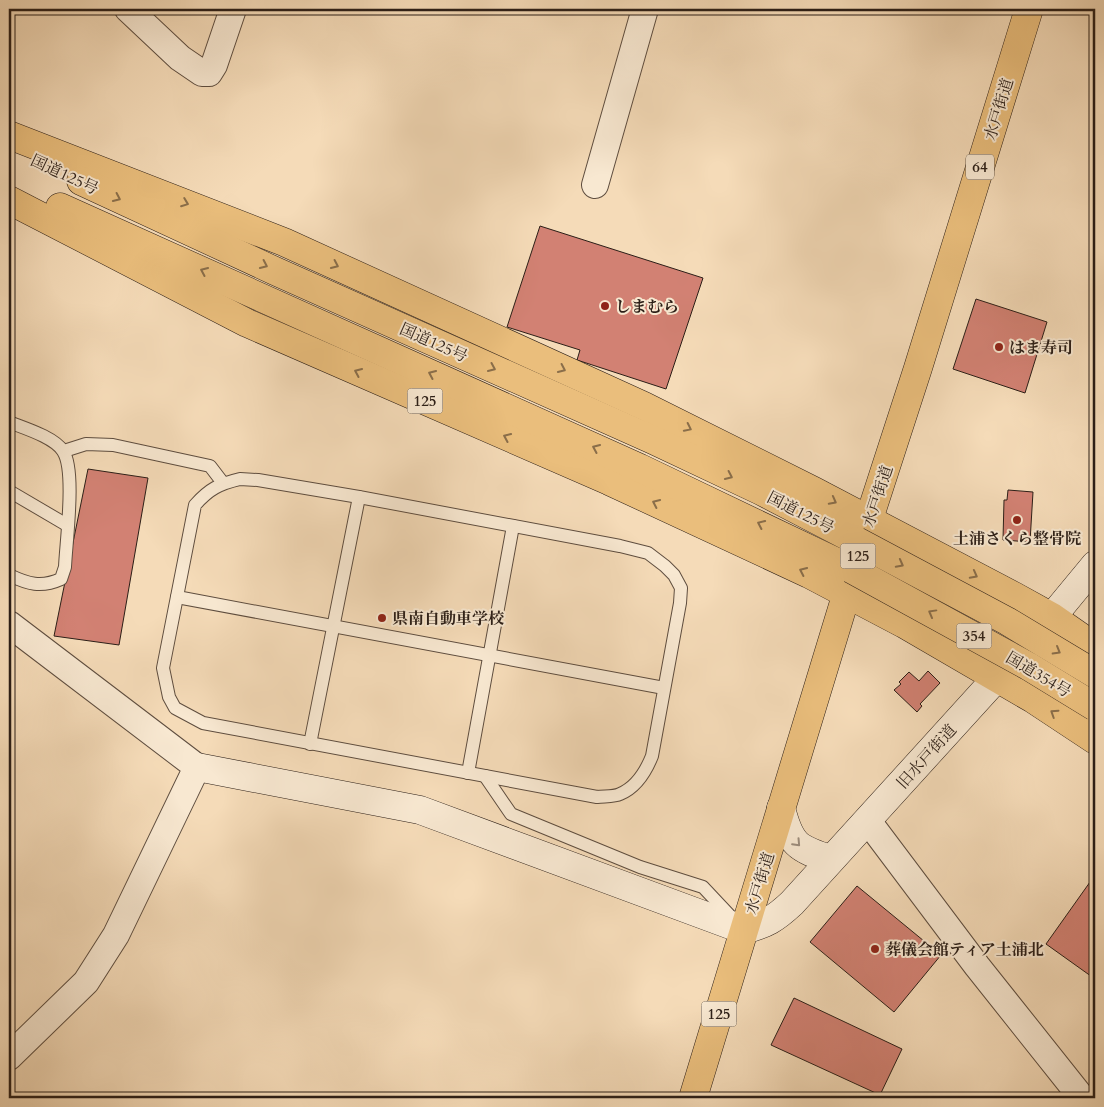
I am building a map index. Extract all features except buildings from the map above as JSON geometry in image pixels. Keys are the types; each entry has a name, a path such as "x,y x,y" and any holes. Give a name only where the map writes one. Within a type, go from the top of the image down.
{"main road":[{"name":"水戸街道","path":"693,1098 863,530 918,368 1029,9"},
{"path":"9,135 284,242 644,406 863,530 1052,617 1095,647"},
{"name":"国道125号","path":"9,148 284,275 653,440 761,491 863,530"},
{"name":"国道125号","path":"9,184 640,468 849,581"},
{"name":"125","path":"9,200 247,323 609,481 793,566 849,581"},
{"name":"国道354号","path":"863,530 1095,674"},
{"path":"849,581 904,624 997,678 1095,740"},
{"name":"国道354号","path":"849,581 1028,666 1095,707"}],"street":[{"path":"128,9 180,58 202,73 209,73 214,65 233,9"},
{"path":"595,185 645,9"},
{"name":"旧水戸街道","path":"744,930 763,925 776,918 868,821 1052,617 1095,565"},
{"path":"9,624 197,767 420,810 744,930"},
{"path":"9,1057 86,982 116,935 197,767"},
{"path":"781,808 786,829 795,841 806,851 831,859"},
{"path":"868,821 977,966 1082,1098"}],"lane":[{"path":"9,422 52,440 64,451 70,481 65,567 61,579 49,585 26,583 9,575"},
{"path":"64,451 86,444 113,445 210,466 223,483"},
{"path":"240,479 258,480 359,497 620,546 648,554 674,575 681,588 680,603 652,756 646,772 638,782 620,795 597,797 203,723 175,708 169,697 163,668 195,505 206,492 223,483 240,479"},
{"path":"9,491 67,525"},
{"path":"310,744 359,497"},
{"path":"468,773 513,526"},
{"path":"177,597 664,688"},
{"path":"485,776 511,814 640,867 703,887 744,930"}],"place":[{"name":"しまむら","path":"605,306"},
{"name":"はま寿司","path":"999,347"},
{"name":"土浦さくら整骨院","path":"1017,520"},
{"name":"県南自動車学校","path":"382,618"},
{"name":"葬儀会館ティア土浦北","path":"875,949"}]}
